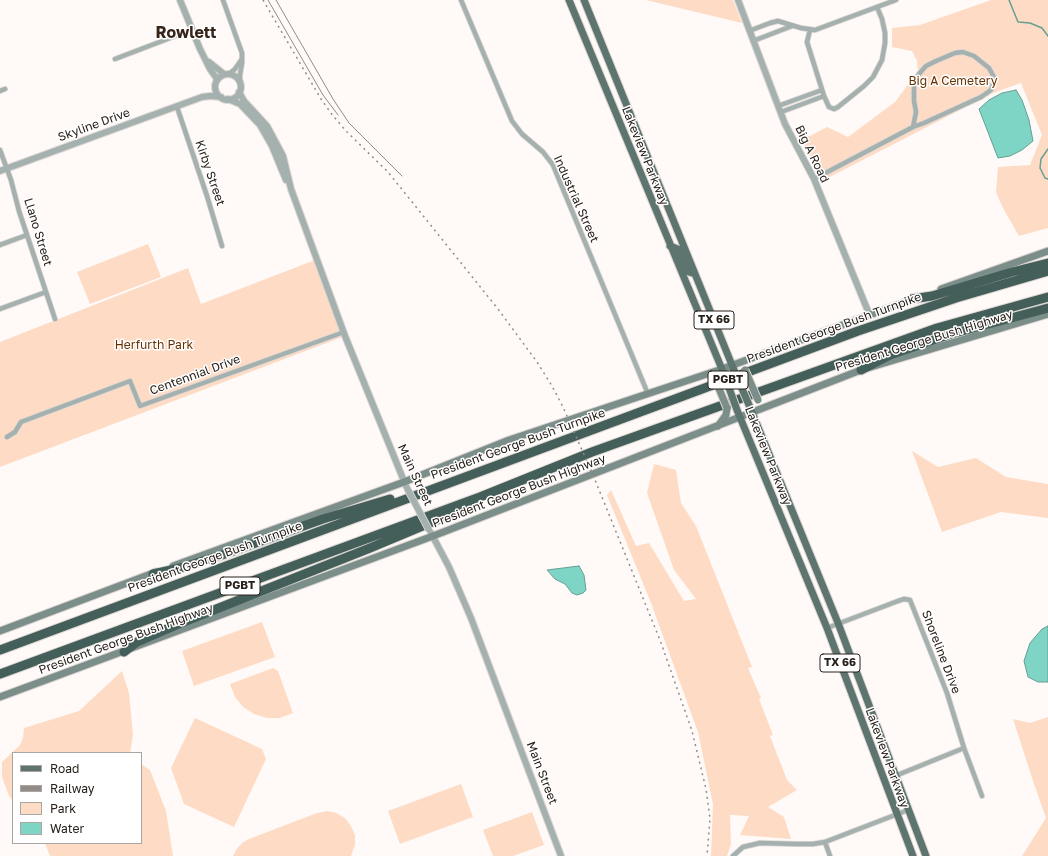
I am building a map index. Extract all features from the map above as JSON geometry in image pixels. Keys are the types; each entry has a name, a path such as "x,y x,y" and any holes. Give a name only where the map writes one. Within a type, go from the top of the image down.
{"highway":[{"path":"912,299 932,296 1048,263"},
{"name":"President George Bush Turnpike","path":"0,650 868,327 961,296 1048,271"},
{"name":"PGBT","path":"0,674 480,497 592,452 937,328 1048,298"},
{"path":"861,370 890,354 951,334 1048,308"},
{"path":"153,574 180,568 219,556 323,519 396,497 410,497"},
{"path":"124,652 137,642 176,625 466,508 480,497"}],"main road":[{"name":"Lakeview Parkway","path":"569,0 784,523 826,628 912,856"},
{"name":"Lakeview Parkway","path":"584,0 838,623 926,856"},
{"path":"596,65 608,60"},
{"path":"645,184 656,179"},
{"path":"670,246 678,249 686,268 689,272 695,274"},
{"path":"0,631 153,574 405,485 509,440 707,374 723,372 760,355 1048,251"},
{"name":"President George Bush Highway","path":"0,697 124,652 431,533 718,426 861,370 1048,314"},
{"path":"760,355 748,362 745,370 758,400 763,404 776,404"},
{"path":"707,374 715,379 727,408 726,415 718,426"},
{"path":"784,523 795,518"}],"street":[{"path":"180,0 191,30 216,82 216,92 221,97"},
{"path":"223,0 240,46 242,59 239,92 237,96 228,99"},
{"name":"Industrial Street","path":"461,0 512,121 522,134 543,152 553,165 648,394"},
{"name":"Big A Road","path":"738,0 785,124 814,179 870,316"},
{"path":"749,31 778,21 792,26 815,30 896,0"},
{"path":"810,30 807,42 824,96 829,107 834,109 838,108 864,86 876,73 882,60 885,43 883,24 877,7"},
{"path":"753,40 792,26"},
{"path":"116,59 191,30"},
{"path":"814,179 913,127 981,96 990,90 995,79 989,68 974,56 964,52 946,56 926,66 915,81 913,94 916,112 913,127"},
{"path":"205,58 212,66 226,74 236,77 240,84"},
{"path":"216,82 234,69 242,59"},
{"name":"Skyline Drive","path":"195,100 210,90 216,82"},
{"path":"779,109 822,90"},
{"name":"Main Street","path":"239,92 244,101 260,118 273,136 284,160 291,189 344,332 405,485 449,568 471,618 561,856"},
{"name":"Skyline Drive","path":"0,171 195,100 210,96 221,97"},
{"path":"779,109 824,96"},
{"name":"Main Street","path":"221,97 240,104 264,132 272,146 286,181 291,189"},
{"name":"Kirby Street","path":"177,107 222,246"},
{"name":"Llano Street","path":"0,150 55,320"},
{"path":"0,245 27,234"},
{"path":"0,309 46,292"},
{"name":"Centennial Drive","path":"7,437 15,432 21,422 130,382 140,406 344,332"},
{"name":"Shoreline Drive","path":"826,628 898,601 904,599 910,600 947,693 964,748 982,796"},
{"path":"895,776 964,748"},
{"path":"733,856 742,847 760,843 802,844 825,842 908,810"},
{"path":"825,842 830,856"}],"green space":[{"path":"646,0 733,0 742,23"},
{"name":"Big A Cemetery","path":"991,0 1048,0 1048,228 1019,236 1003,208 996,192 998,167 1030,165 1042,135 1021,83 993,93 820,182 801,135 810,136 827,127 848,137 895,102 918,71 917,61 912,51 892,47 892,28 920,25"},
{"path":"148,244 161,277 90,304 77,272"},
{"name":"Herfurth Park","path":"315,260 345,336 0,467 0,342 188,268 201,304"},
{"path":"912,451 938,467 976,458 1006,477 1048,484 1048,518 1001,512 942,532"},
{"path":"654,464 676,470 681,503 696,526 752,667 748,668 761,698 759,699 773,735 770,736 787,780 797,790 768,807 784,817 791,839 740,835 749,816 730,815 731,844 727,856 711,856 713,804 698,732 651,603 607,495 611,490 636,546 649,543 684,601 696,599 674,570 647,493"},
{"path":"262,622 275,657 194,686 182,651"},
{"path":"273,668 278,671 293,713 280,718 267,718 254,714 243,707 235,697 230,684"},
{"path":"122,671 129,693 133,735 130,752 13,752 20,745 23,738 24,728 79,711"},
{"path":"1048,717 1048,856 1022,856 1046,818 1013,719 1030,723"},
{"path":"195,718 262,749 266,759 234,827 184,804 171,768"},
{"path":"12,753 12,800 9,796 2,777 2,762"},
{"path":"142,765 150,770 166,811 173,856 50,856 45,844 142,844"},
{"path":"461,784 473,817 400,844 388,811"},
{"path":"327,811 336,813 345,818 351,826 355,835 355,845 351,856 233,856 242,843 249,839 317,813"},
{"path":"532,812 544,845 513,856 493,856 483,830"}],"water":[{"path":"1016,90 1022,100 1029,120 1033,141 1022,150 1010,156 998,158 979,109 989,100 1002,93"},
{"path":"579,566 584,575 586,590 577,595 572,593 565,584 555,579 547,570"},
{"path":"1048,626 1048,682 1038,682 1028,677 1024,661 1030,643 1042,629"}],"waterway":[{"path":"1009,0 1018,22 1030,23 1042,28 1048,36"},
{"path":"1048,149 1041,159 1040,168 1045,178 1048,179"}],"tram line":[{"path":"268,0 323,95 338,115"},
{"path":"276,0 333,99 349,123 402,176"}],"railway":[{"path":"263,0 321,99 333,116 347,132 388,172 498,309 537,362 563,407 593,475 660,640 692,731 706,789 710,819 707,856"}],"district":[{"name":"Rowlett","path":"186,33"}]}
